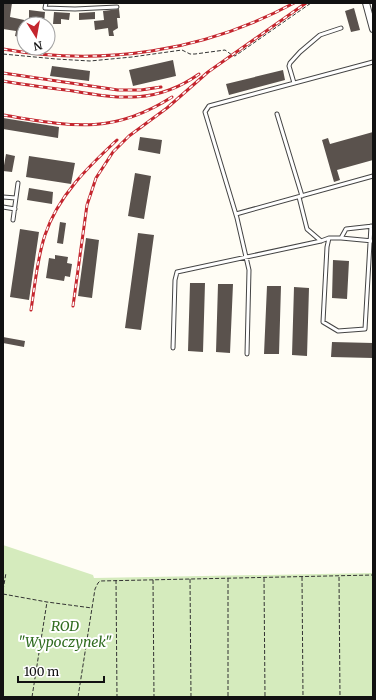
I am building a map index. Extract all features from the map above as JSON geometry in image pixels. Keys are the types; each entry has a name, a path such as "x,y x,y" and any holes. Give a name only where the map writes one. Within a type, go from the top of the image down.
{"street":[{"path":"367,4 373,29"}],"lane":[{"path":"46,3 45,8 75,9 118,7"},
{"path":"294,83 289,66 290,63 300,52 320,35 341,28"},
{"path":"247,354 249,270 247,257 236,214 205,112 208,106 373,62"},
{"path":"277,114 300,196 307,229 321,241"},
{"path":"236,214 373,176"},
{"path":"13,220 18,183"},
{"path":"3,197 16,198"},
{"path":"3,207 15,209"},
{"path":"328,238 323,322 338,331 365,329 372,226 346,229 341,238"},
{"path":"173,348 175,280 177,272 321,241 328,238 371,241"}],"path":[{"path":"3,54 56,60 90,61 182,50 190,54 225,50 235,56 311,3"},
{"path":"3,590 6,573"},
{"path":"78,697 92,608 98,583 103,580 373,575"},
{"path":"339,576 340,697"},
{"path":"264,577 265,697"},
{"path":"302,577 303,697"},
{"path":"190,578 191,697"},
{"path":"228,578 228,697"},
{"path":"154,579 154,697"},
{"path":"116,580 117,697"},
{"path":"3,594 92,608"},
{"path":"32,697 47,602"}],"green space":[{"name":"ROD \"Wypoczynek\"","path":"3,545 93,575 94,578 373,573 373,697 3,697"}],"building":[{"path":"3,3 12,3 10,17 16,18 16,31 3,29"},
{"path":"354,8 360,30 351,32 345,11"},
{"path":"119,9 120,18 117,18 118,28 113,31 114,36 109,36 108,28 95,30 94,21 104,20 103,11"},
{"path":"29,10 45,12 45,16 29,16"},
{"path":"54,12 70,13 69,20 61,19 61,24 56,24 56,16 54,16"},
{"path":"95,12 95,19 79,20 79,13"},
{"path":"173,60 176,76 133,86 129,70"},
{"path":"52,66 90,71 89,81 50,76"},
{"path":"283,70 285,80 229,95 226,84"},
{"path":"3,118 59,127 58,138 3,129"},
{"path":"373,132 373,160 337,170 340,180 334,182 322,140 328,138 330,144"},
{"path":"140,137 162,140 160,154 138,150"},
{"path":"6,154 15,156 12,172 3,171"},
{"path":"29,156 75,163 71,184 26,177"},
{"path":"135,173 151,176 144,219 128,216"},
{"path":"29,188 53,192 52,204 27,200"},
{"path":"60,222 66,223 63,244 57,243"},
{"path":"20,229 39,232 29,300 10,297"},
{"path":"138,233 154,235 141,330 125,328"},
{"path":"86,238 99,240 92,298 78,296"},
{"path":"55,255 68,257 67,263 72,264 70,277 65,276 64,281 46,278 49,258 55,259"},
{"path":"333,260 349,261 347,299 332,298"},
{"path":"190,283 205,283 203,352 188,351"},
{"path":"218,284 233,284 230,353 216,352"},
{"path":"267,286 281,286 279,354 264,354"},
{"path":"294,287 309,288 307,356 292,355"},
{"path":"3,337 25,341 24,347 3,343"},
{"path":"332,342 373,343 373,358 331,357"}],"railway":[{"path":"3,49 41,54 78,56 116,55 153,51 225,33 294,3"},
{"path":"73,306 87,205 96,178 113,152 129,136 167,108 208,72 306,3"},
{"path":"3,73 118,90 141,90 161,87"},
{"path":"3,81 107,96 138,97 153,95 168,90 183,84 199,74"},
{"path":"3,115 70,124 90,125 109,123 129,118 172,97"},
{"path":"31,310 40,253 51,221 66,195 75,183 117,140"}]}
